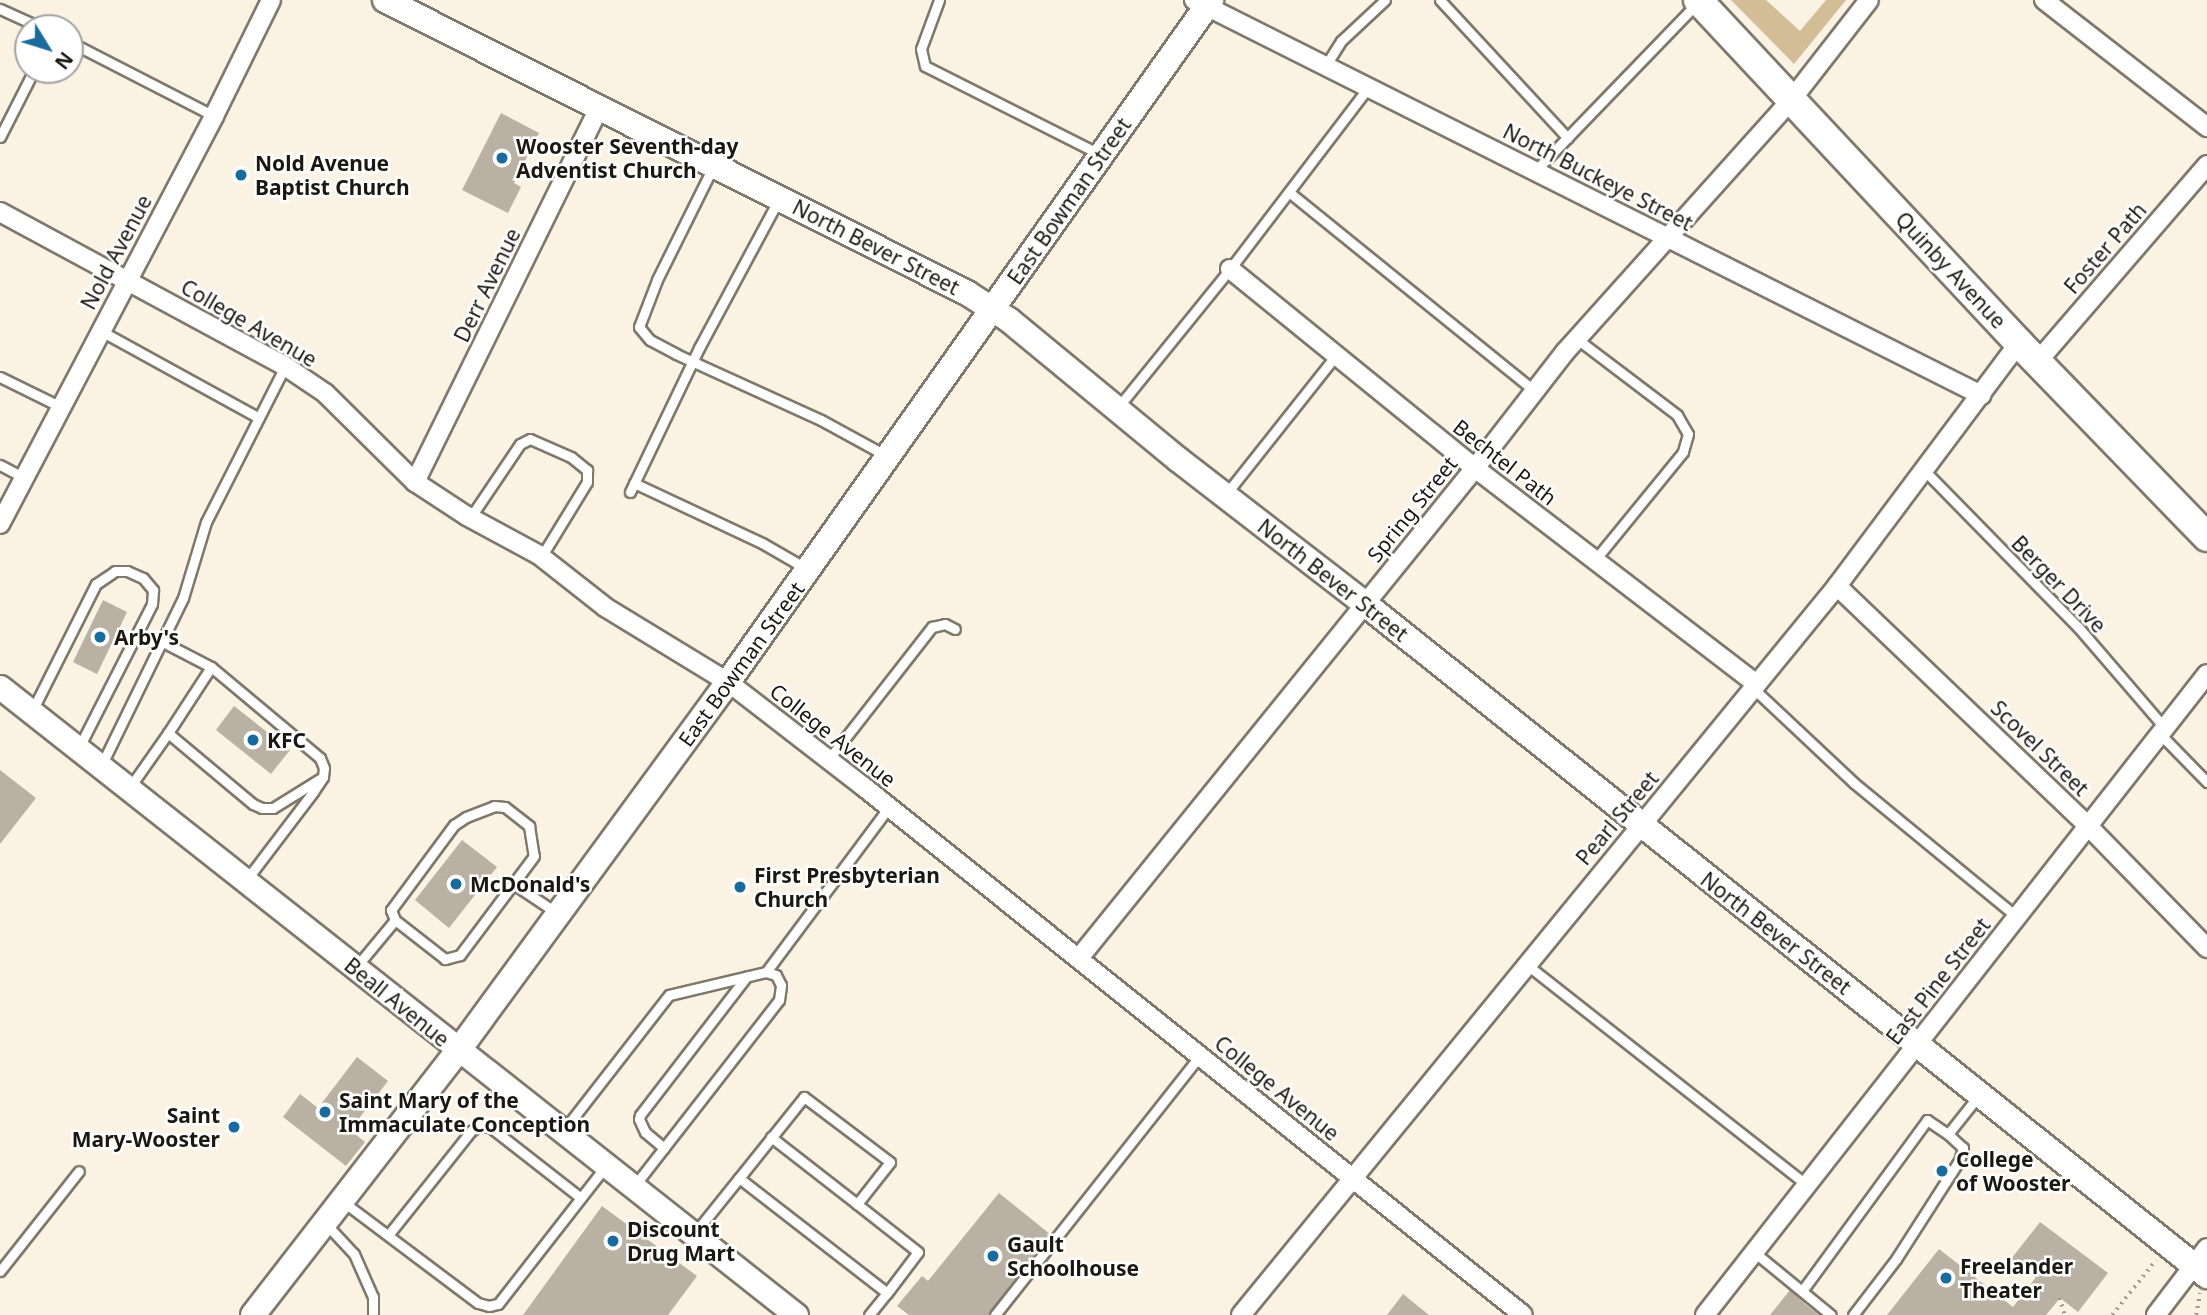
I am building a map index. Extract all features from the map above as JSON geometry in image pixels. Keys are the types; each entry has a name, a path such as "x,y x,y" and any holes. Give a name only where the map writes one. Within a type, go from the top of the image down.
{"main road":[{"name":"North Bever Street","path":"385,0 780,198 992,309 2168,1245 2203,1270"},
{"name":"Quinby Avenue","path":"1698,1 2207,537"},
{"name":"East Bowman Street","path":"253,1315 458,1051 559,914 890,457 992,309 1209,6"}],"street":[{"name":"Nold Avenue","path":"0,524 59,406 214,116 271,0"},
{"name":"Spring Street","path":"1079,958 1577,339 1792,99 1869,0"},
{"path":"2044,0 2207,127"},
{"name":"North Buckeye Street","path":"1209,6 1367,88 1536,170 1981,395"},
{"name":"Derr Avenue","path":"415,482 598,108"},
{"name":"Foster Path","path":"2029,352 2207,165"},
{"name":"College Avenue","path":"0,212 285,366 325,393 415,482 470,518 541,557 605,607 728,682 1079,958 1523,1315"},
{"name":"Bechtel Path","path":"1230,269 1475,468 1755,687"},
{"name":"Pearl Street","path":"1241,1315 1837,586 1981,395 2029,352"},
{"name":"Scovel Street","path":"1837,586 2087,825 2207,948"},
{"name":"East Pine Street","path":"1705,1315 2207,674"},
{"name":"Beall Avenue","path":"0,687 102,764 458,1051 796,1315"},
{"path":"2156,1315 2203,1270"}],"lane":[{"path":"939,0 920,49 925,66 1101,155"},
{"path":"1326,65 1341,41 1385,0"},
{"path":"1440,0 1568,138"},
{"path":"1536,170 1698,1"},
{"path":"84,49 214,116"},
{"path":"0,137 27,84"},
{"path":"1117,410 1230,269 1367,88"},
{"path":"714,165 657,280 639,327 650,340 821,419 890,457"},
{"path":"1289,192 1535,391"},
{"path":"780,198 693,361 632,488 762,543 809,570"},
{"path":"100,330 259,418"},
{"path":"1577,339 1677,415 1688,434 1684,452 1595,560"},
{"path":"1225,496 1336,355"},
{"path":"102,764 183,598 206,522 285,366"},
{"path":"0,377 59,406"},
{"path":"470,518 520,444 530,439 571,457 587,470 587,482 541,557"},
{"path":"0,465 23,477"},
{"name":"Berger Drive","path":"1924,470 2078,627 2207,782"},
{"path":"32,711 96,584 115,571 127,571 143,578 153,590 152,604 79,747"},
{"path":"828,760 932,627 945,624 955,629"},
{"path":"163,642 211,667 320,758 323,777 246,880"},
{"path":"130,787 211,667"},
{"path":"1755,687 1854,783 2017,917"},
{"path":"168,733 253,804 262,808 273,808 323,777"},
{"path":"494,806 505,807 531,830 534,856 515,885 460,955 453,960 445,959 395,920 391,911 393,905 454,825 466,817 494,806"},
{"path":"766,972 889,807"},
{"path":"515,885 559,914"},
{"path":"355,968 395,920"},
{"path":"1526,964 1807,1185"},
{"path":"562,1132 669,995 766,972 776,975 781,985 779,1000 633,1188"},
{"path":"664,1148 645,1132 640,1115 747,976"},
{"path":"995,1315 1200,1055"},
{"path":"1948,1134 1980,1094"},
{"path":"693,1235 804,1097 890,1162 857,1204"},
{"path":"1802,1291 1927,1120 1963,1148 1959,1161 1896,1259 1853,1315"},
{"path":"389,1234 471,1131 479,1126 490,1127 581,1198"},
{"path":"771,1137 918,1252 869,1315"},
{"path":"342,1201 478,1303 489,1306 498,1304 606,1166"},
{"path":"0,1271 79,1171"},
{"path":"738,1178 887,1293"},
{"path":"324,1223 354,1254 373,1297 373,1315"},
{"path":"1754,1252 1831,1315"}],"path":[{"path":"2112,1315 2168,1245"},
{"path":"2196,1315 2203,1270"},
{"path":"2060,1298 2065,1315"}],"shaded area":[{"path":"1731,0 1766,0 1800,31 1826,0 1846,0 1794,64"}],"building":[{"name":"Wooster Seventh-day Adventist Church","path":"501,113 539,133 514,183 521,187 508,213 462,190"},
{"name":"Arby's","path":"103,600 127,612 97,674 73,662"},
{"name":"KFC","path":"234,706 290,750 271,774 216,730"},
{"path":"0,770 36,798 0,844"},
{"name":"McDonald's","path":"462,840 497,867 449,928 415,900"},
{"name":"Saint Mary of the Immaculate Conception","path":"357,1057 388,1081 350,1130 365,1142 346,1166 283,1117 300,1094 318,1108"},
{"name":"Gault Schoolhouse","path":"999,1193 1050,1234 988,1315 909,1315 897,1306 922,1276 928,1281"},
{"name":"Discount Drug Mart","path":"602,1206 697,1276 668,1315 523,1315"},
{"path":"2040,1222 2108,1273 2078,1312 2060,1298 2046,1315 1887,1315 1939,1249 2013,1307 2036,1277 2011,1259"},
{"path":"1790,1290 1806,1305 1819,1315 1770,1315"},
{"path":"1403,1294 1429,1315 1387,1315"}],"place":[{"name":"Wooster Seventh-day Adventist Church","path":"502,158"},
{"name":"Nold Avenue Baptist Church","path":"241,175"},
{"name":"Arby's","path":"100,637"},
{"name":"KFC","path":"253,740"},
{"name":"McDonald's","path":"456,884"},
{"name":"First Presbyterian Church","path":"740,887"},
{"name":"Saint Mary of the Immaculate Conception","path":"325,1112"},
{"name":"Saint Mary-Wooster","path":"234,1127"},
{"name":"College of Wooster","path":"1942,1171"},
{"name":"Discount Drug Mart","path":"613,1241"},
{"name":"Gault Schoolhouse","path":"993,1256"},
{"name":"Freelander Theater","path":"1946,1278"}]}
